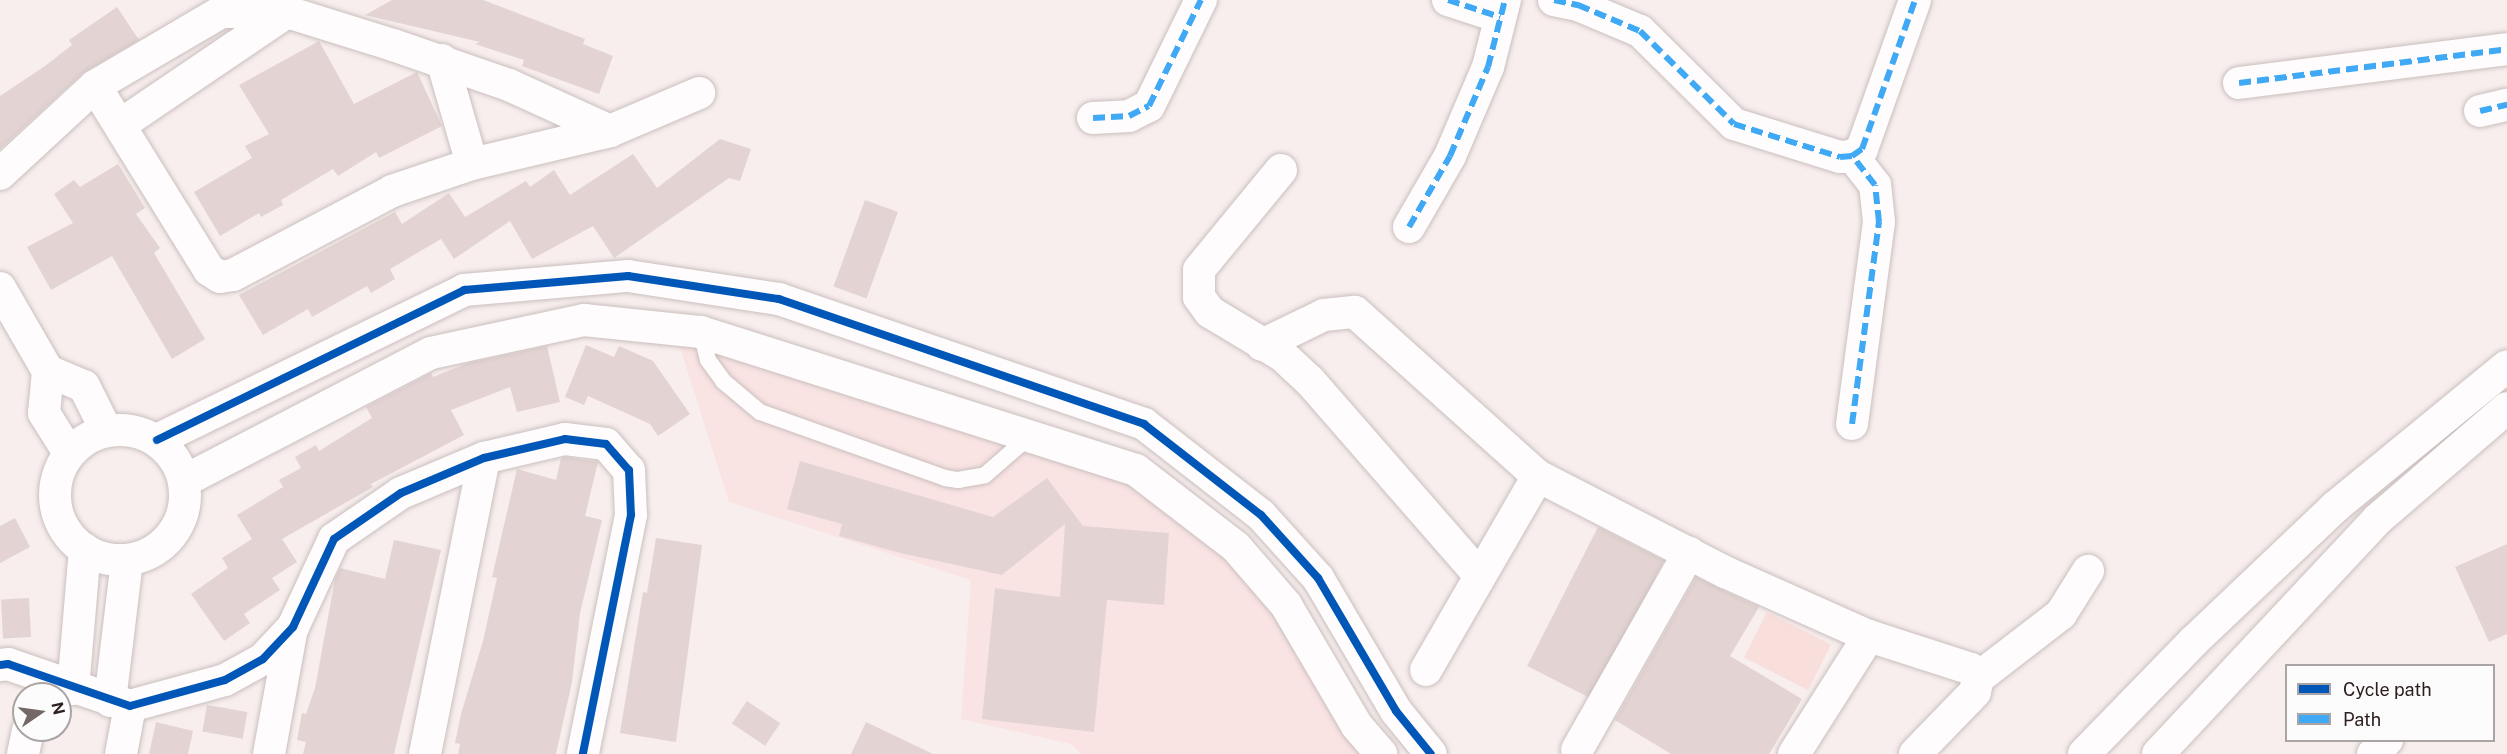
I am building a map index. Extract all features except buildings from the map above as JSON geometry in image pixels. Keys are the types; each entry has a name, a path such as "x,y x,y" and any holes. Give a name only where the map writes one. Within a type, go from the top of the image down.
{"street":[{"path":"1093,118 1129,116 1149,106 1201,0"},
{"path":"1409,227 1463,127 1488,67 1502,8 1448,0"},
{"path":"1554,0 1578,5 1640,31 1734,124 1840,157 1852,156 1862,149 1915,0"},
{"path":"0,174 95,86 221,12 287,12 442,60 509,85 610,131"},
{"path":"120,125 287,12"},
{"path":"2239,83 2507,49"},
{"path":"442,60 472,164"},
{"path":"95,86 209,270 220,277 233,275 392,191 472,164 610,131 699,93"},
{"path":"1852,156 1875,185 1879,222 1852,424"},
{"path":"1281,170 1236,221 1197,276 1199,297 1210,312 1283,356 1310,381 1479,575"},
{"path":"157,440 464,290 628,276 705,285 779,299 1144,424 1261,515 1318,578 1396,711 1431,754"},
{"path":"701,332 705,285"},
{"path":"0,288 48,372 44,413 69,453"},
{"path":"1262,345 1324,315 1355,312 1538,476 1689,553 1869,636 1971,669 1978,678"},
{"path":"184,481 431,352 584,320 701,332 1136,470 1236,547 1286,605 1357,726 1381,754"},
{"path":"2084,754 2195,640 2335,507 2507,366"},
{"path":"48,372 84,386 105,430"},
{"path":"1031,435 1044,391"},
{"path":"2158,754 2378,519 2507,408"},
{"path":"123,429 157,440 174,458 184,481 185,503 179,524 166,542 148,555 127,560 105,559 85,550 63,525 54,494 58,472 69,453 85,439 105,430 123,429"},
{"path":"269,754 292,627 334,539 401,493 484,458 565,439 606,444 630,470 631,515 583,754"},
{"path":"425,754 484,458"},
{"path":"1426,669 1538,476"},
{"path":"85,550 73,689 120,704 225,680 263,659 292,627"},
{"path":"1570,753 1689,553"},
{"path":"121,754 120,704 127,560"},
{"path":"1915,754 1976,692 1978,678 2061,614 2088,571"},
{"path":"1794,754 1869,636"},
{"path":"0,665 8,664 34,682"},
{"path":"2373,754 2386,742"}],"lane":[{"path":"701,332 708,360 723,381 760,412 945,478 958,480 985,475 1031,435"}],"shaded area":[{"path":"678,341 1133,473 1251,580 1360,754 1081,754 1071,744 961,719 971,580 729,502"},
{"path":"1767,612 1831,645 1808,690 1744,657"}],"marked path":[{"path":"1093,118 1129,116 1149,106 1201,0"},
{"path":"1448,0 1500,17"},
{"path":"1409,227 1450,156 1488,67 1505,0"},
{"path":"1554,0 1578,5 1640,31 1734,124 1840,157 1852,156 1862,149 1915,0"},
{"path":"2239,83 2507,49"},
{"path":"2480,111 2507,105"},
{"path":"1852,156 1875,185 1879,222 1852,424"}],"cycle path":[{"path":"157,440 464,290 628,276 779,299 1144,424 1261,515 1318,578 1396,711 1431,754"},
{"path":"0,665 8,664 130,706 225,680 263,659 293,627 334,539 401,493 484,458 565,439 606,444 629,470 631,515 583,754"}]}
